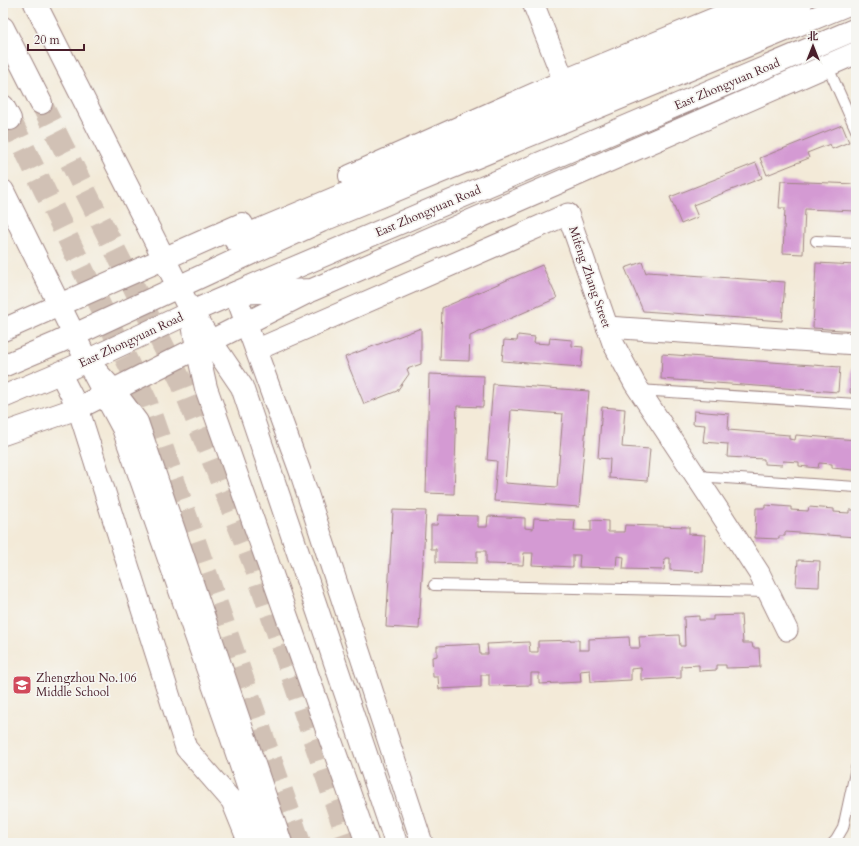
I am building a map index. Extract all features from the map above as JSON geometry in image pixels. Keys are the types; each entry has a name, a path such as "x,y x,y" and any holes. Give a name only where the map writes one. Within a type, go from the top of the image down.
{"main road":[{"path":"35,3 191,312 204,344 242,387 396,843"},
{"path":"224,266 238,232 564,81 753,3"},
{"path":"3,330 164,258 238,232 802,3"},
{"path":"3,366 74,335 328,218 851,3"},
{"path":"3,28 41,103"},
{"name":"East Zhongyuan Road","path":"3,397 60,373 235,293 856,29"},
{"path":"3,434 78,408 312,290 856,53"},
{"path":"3,191 87,360 109,392 137,422 281,843"},
{"path":"235,293 312,290"},
{"path":"204,344 206,388 367,843"},
{"path":"109,392 124,428 267,843"}],"street":[{"path":"533,3 564,81"},
{"name":"Mifeng Zhang Street","path":"256,350 568,214 613,343 639,390 758,573 787,630"},
{"path":"235,293 301,474 422,843"},
{"path":"608,327 856,344"},
{"path":"60,373 78,408 186,748 232,801 249,843"}],"lane":[{"path":"827,65 856,130"},
{"path":"816,241 856,243"},
{"path":"639,390 856,404"},
{"path":"696,476 856,487"},
{"path":"434,585 768,592"},
{"path":"833,843 843,828 856,768"}],"building":[{"path":"842,125 849,142 832,149 830,144 807,153 809,158 767,175 760,158"},
{"path":"756,163 762,178 693,205 698,217 681,224 670,197"},
{"path":"781,181 856,184 856,211 805,209 803,254 783,253 785,208 779,208"},
{"path":"642,262 646,273 785,282 782,321 643,311 625,268"},
{"path":"816,263 856,265 856,331 813,328"},
{"path":"542,265 557,298 470,336 469,361 440,360 442,308"},
{"path":"421,328 421,364 407,369 409,374 397,391 364,404 345,357"},
{"path":"518,335 535,337 534,343 549,344 550,338 572,340 572,346 583,347 581,367 502,361 504,340 517,341"},
{"path":"662,354 840,367 838,392 661,379"},
{"path":"852,368 856,368 856,393 850,393"},
{"path":"429,374 484,376 483,407 457,406 454,494 426,493"},
{"path":"493,384 589,391 579,507 494,501 497,461 487,460","holes":["511,410 563,414 557,487 505,483"]},
{"path":"602,407 625,409 622,447 650,449 647,481 609,478 610,459 598,458"},
{"path":"694,411 729,414 728,430 789,435 789,439 795,440 796,435 856,440 854,470 832,468 832,464 819,463 818,468 799,466 799,462 783,461 782,465 764,464 764,459 727,457 728,444 703,442 705,425 693,424"},
{"path":"765,505 791,507 791,510 808,511 809,507 834,509 834,512 849,513 849,510 856,510 856,537 785,532 785,536 779,536 779,539 755,538 756,508 765,508"},
{"path":"393,510 426,511 419,629 386,627"},
{"path":"438,515 478,516 478,527 487,527 488,516 525,518 525,528 533,529 534,518 575,520 574,530 591,531 591,520 608,521 608,532 624,532 625,525 689,527 689,534 705,535 703,572 670,570 670,558 665,558 664,570 623,569 624,557 617,556 616,568 579,567 580,555 573,555 573,567 532,565 533,553 524,553 523,565 486,564 486,551 477,551 477,563 436,562 436,549 431,549 431,525 437,525"},
{"path":"798,560 820,561 819,587 796,586"},
{"path":"741,615 743,643 752,643 753,648 759,648 760,667 726,668 726,665 717,665 717,670 699,671 699,665 681,666 681,678 641,680 641,668 631,669 631,680 591,682 590,670 580,671 581,682 539,684 539,673 531,673 531,685 489,686 489,675 481,675 481,687 439,689 438,677 433,677 432,657 437,656 437,646 479,644 480,654 488,654 487,644 529,642 530,652 538,652 538,641 579,640 579,650 589,650 589,639 629,637 630,648 640,648 639,637 679,635 680,646 685,646 684,617 699,616 699,620 713,620 713,616"}],"tunnel":[{"path":"41,103 181,381 256,570 349,843"},
{"path":"10,119 146,400 300,843"}],"place":[{"name":"Zhengzhou No.106 Middle School","path":"22,685"}]}
